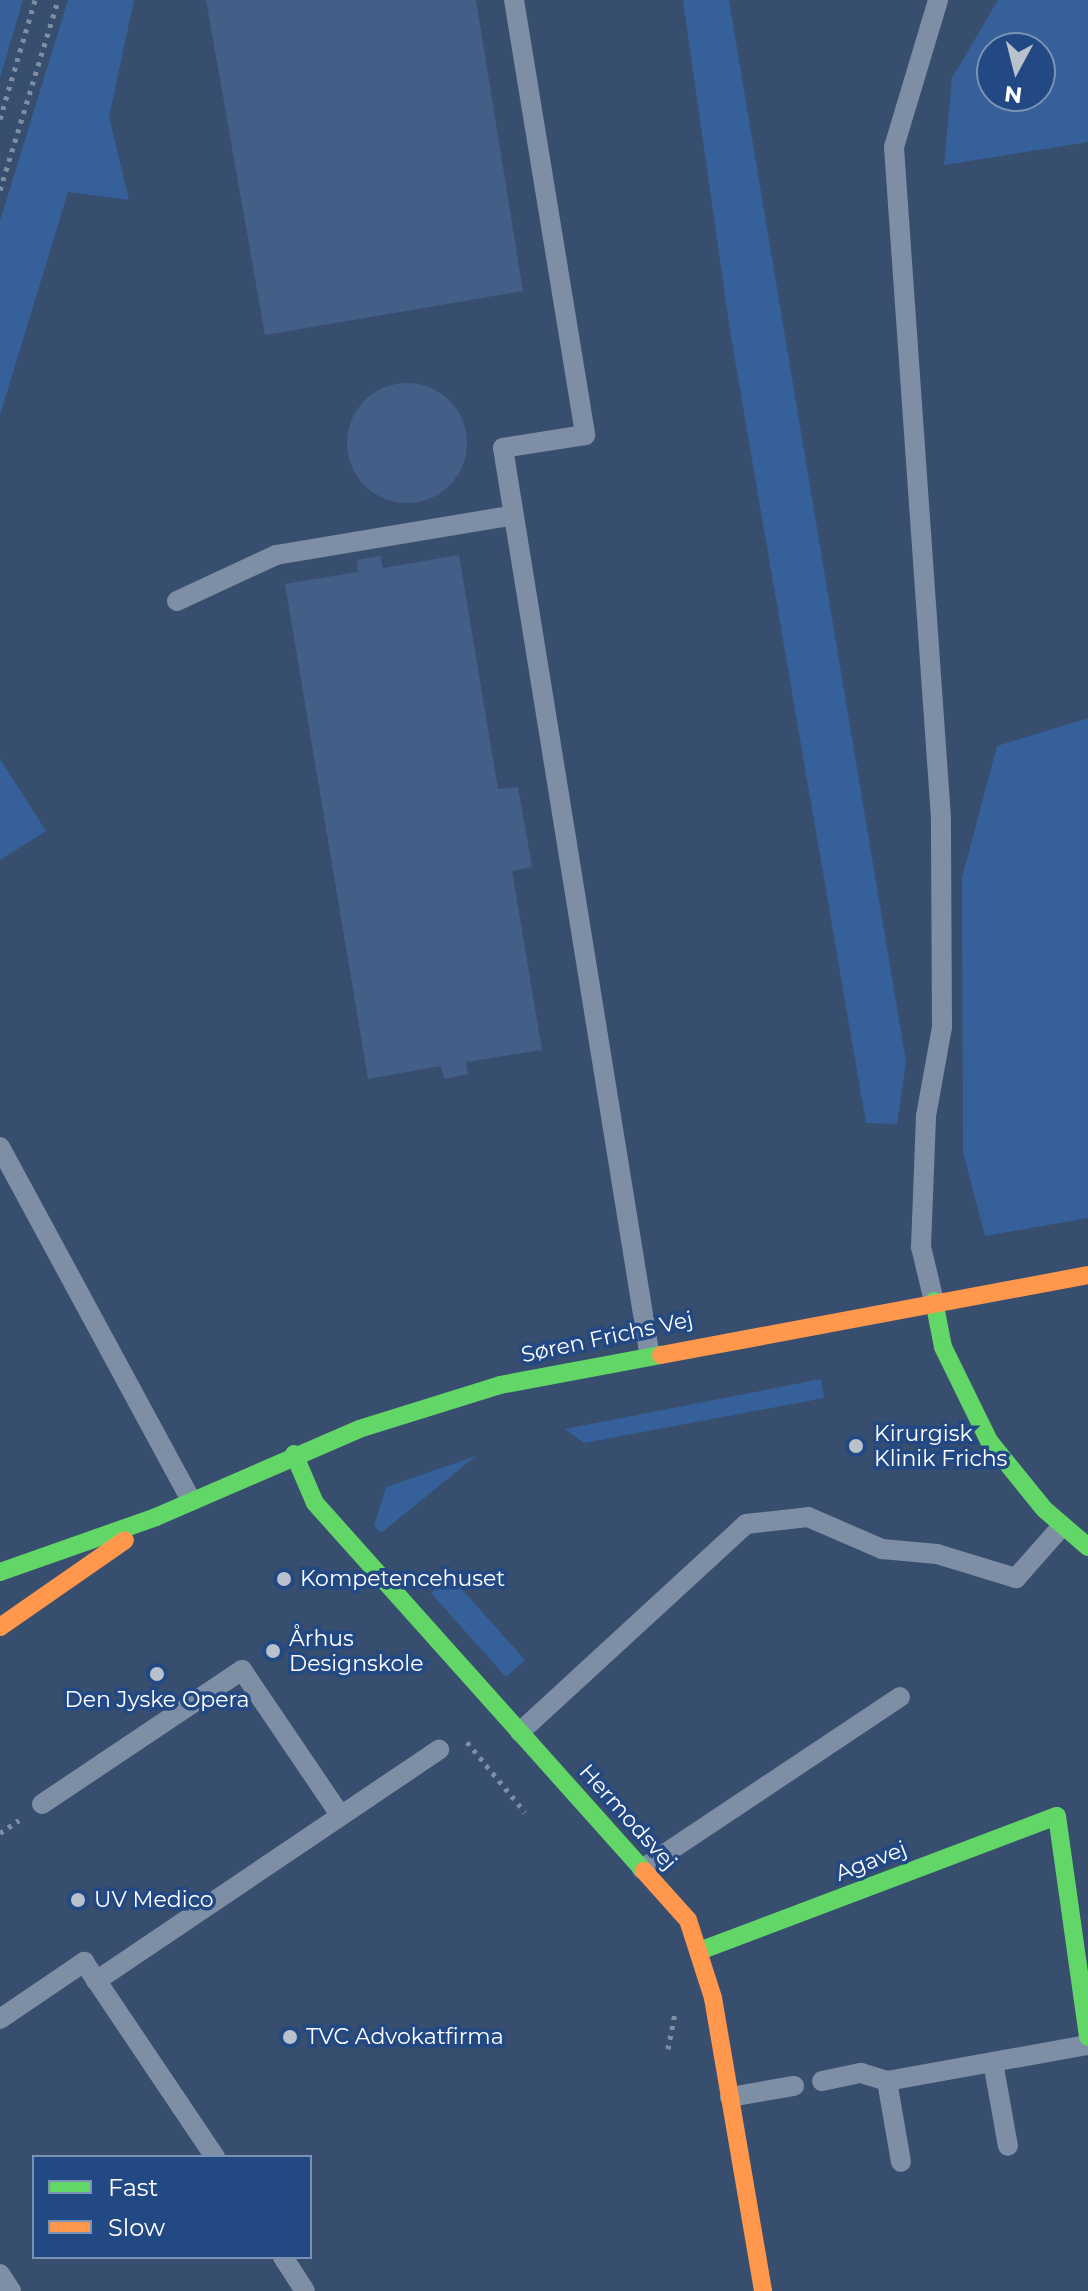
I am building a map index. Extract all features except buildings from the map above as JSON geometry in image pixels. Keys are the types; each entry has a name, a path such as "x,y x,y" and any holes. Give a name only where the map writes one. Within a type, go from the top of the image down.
{"street":[{"name":"Søren Frichs Vej","path":"0,1627 156,1517 190,1499 294,1454 435,1403 649,1351 1088,1275"},
{"path":"934,1301 943,1347 967,1405 1019,1482 1062,1526 1088,1547"},
{"name":"Hermodsvej","path":"294,1454 315,1503 688,1920 702,1950 763,2291"},
{"name":"Søren Frichs Vej","path":"0,1572 156,1517"},
{"name":"Agavej","path":"702,1950 1057,1816 1088,2037"}],"lane":[{"path":"514,0 585,435 503,448 649,1351"},
{"path":"934,1301 921,1247 926,1116 942,1027 941,818 894,147 938,0"},
{"path":"177,601 276,555 514,515"},
{"path":"0,1147 190,1499"},
{"path":"520,1732 746,1524 808,1517 882,1549 937,1554 1016,1578 1062,1526"},
{"path":"42,1804 242,1670 341,1816"},
{"path":"642,1869 900,1697"},
{"path":"96,1981 439,1750"},
{"path":"0,2019 84,1962 214,2155"},
{"path":"822,2081 861,2073 887,2081 1088,2045"},
{"path":"993,2062 1008,2146"},
{"path":"887,2081 901,2162"},
{"path":"730,2097 794,2086"},
{"path":"284,2259 305,2291"},
{"path":"0,2274 11,2291"}],"path":[{"path":"0,119 35,0"},
{"path":"0,190 58,0"},
{"path":"439,1750 462,1735 525,1812"}],"shaded area":[{"path":"0,0 23,0 0,78"},
{"path":"68,0 134,0 109,117 129,200 68,192 0,415 0,221"},
{"path":"206,0 476,0 523,291 265,335"},
{"path":"683,0 729,0 906,1061 897,1124 866,1123 731,337"},
{"path":"998,0 1088,0 1088,142 944,165 952,78 976,37 976,112 1056,112 1056,32 979,32"},
{"path":"407,383 430,387 450,400 463,420 467,443 463,466 450,486 430,499 407,503 384,499 364,486 351,466 347,443 351,420 364,400 384,387"},
{"path":"459,555 498,789 518,787 532,867 512,871 542,1050 466,1062 468,1074 444,1079 441,1066 368,1079 285,584 358,572 357,560 380,556 383,568"},
{"path":"1088,718 1088,1218 985,1236 963,1152 962,878 997,746"},
{"path":"0,759 46,831 0,860"},
{"path":"821,1379 824,1398 584,1443 565,1429"},
{"path":"476,1456 381,1533 374,1526 386,1487"},
{"path":"450,1576 525,1660 506,1677 431,1593"}],"traffic: fast":[{"path":"934,1301 943,1347 989,1441 1044,1509 1088,1547"},
{"path":"0,1572 156,1517 359,1429 500,1385 661,1355"},
{"path":"294,1454 315,1503 644,1871"},
{"path":"702,1950 1057,1816 1088,2037"}],"traffic: slow":[{"path":"661,1355 1088,1275"},
{"path":"0,1627 125,1540"},
{"path":"644,1871 688,1920 713,1998 763,2291"}],"place":[{"name":"Kirurgisk Klinik Frichs","path":"856,1446"},
{"name":"Kompetencehuset","path":"284,1579"},
{"name":"Århus Designskole","path":"273,1651"},
{"name":"Den Jyske Opera","path":"157,1674"},
{"name":"UV Medico","path":"78,1900"},
{"name":"TVC Advokatfirma","path":"290,2037"}]}
